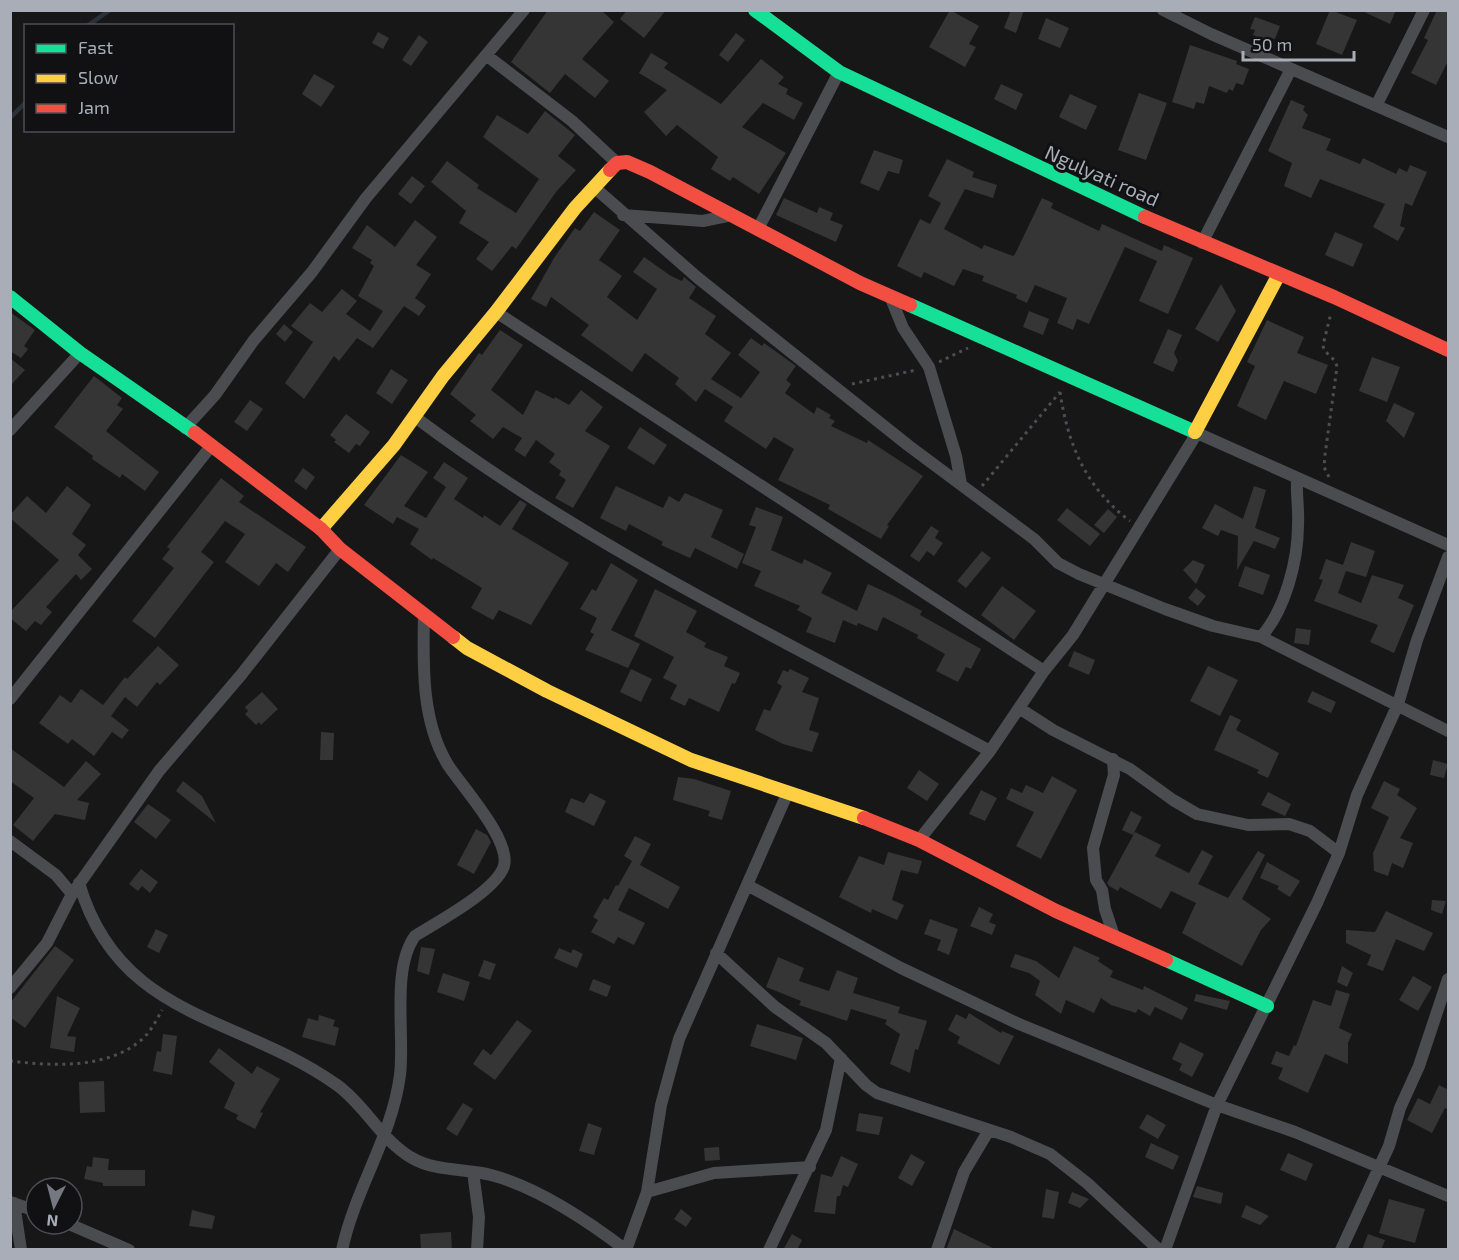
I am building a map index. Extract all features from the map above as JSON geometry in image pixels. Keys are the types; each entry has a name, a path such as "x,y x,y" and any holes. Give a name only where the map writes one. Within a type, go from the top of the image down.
{"street":[{"path":"185,428 215,395 254,340 312,272 366,198 524,10"},
{"name":"Ngulyati road","path":"754,10 839,72 992,147 1202,243 1334,297 1449,350"},
{"path":"1163,10 1291,69 1449,137"},
{"path":"1376,106 1424,10"},
{"path":"486,55 572,121 617,163"},
{"path":"1202,243 1291,69"},
{"path":"758,230 839,72"},
{"path":"321,529 415,417 443,376 496,312 575,208 595,188 609,169 617,163 627,162 650,171 758,230 890,296 1449,545"},
{"path":"595,188 623,215 835,387 1034,539 1058,563 1079,574 1213,626 1262,637 1344,681 1398,704 1449,731"},
{"path":"623,215 703,221 732,215"},
{"path":"919,840 990,751 1044,671 1073,635 1197,434 1278,276"},
{"path":"890,296 903,328 929,367 951,435 961,484"},
{"path":"10,297 80,353 212,445 321,529 340,549 467,648 547,691 691,760 840,808 919,840 1025,896 1267,1006"},
{"path":"496,312 1044,671"},
{"path":"10,430 80,353"},
{"path":"415,417 465,454 562,517 700,598 990,751"},
{"path":"10,699 212,445"},
{"path":"1262,637 1275,622 1281,609 1295,556 1298,525 1297,478"},
{"path":"10,988 47,943 72,894 159,771 241,675 340,549"},
{"path":"1165,1250 1217,1105 1267,1006 1339,853 1357,795 1398,704 1417,640 1449,557"},
{"path":"342,1250 384,1136 400,1076 402,975 408,946 416,936 479,893 498,877 504,865 502,841 447,763 435,737 427,704 423,662 424,614"},
{"path":"1020,708 1053,730 1113,759 1149,780 1173,800 1197,814 1248,825 1289,824 1310,831 1339,853"},
{"path":"1113,759 1114,775 1093,848 1096,880 1102,890 1105,909 1114,936"},
{"path":"80,883 98,932 119,960 167,1001 315,1071 339,1086 384,1136 412,1158 431,1166 504,1178 593,1224 626,1250 647,1192 661,1105 679,1039 788,792"},
{"path":"10,841 56,875 72,894"},
{"path":"747,885 901,968 1019,1024 1217,1105 1295,1132 1449,1196"},
{"path":"716,954 775,1007 826,1044 878,1093 989,1130 1050,1154 1087,1183 1159,1250"},
{"path":"1341,1250 1389,1146 1400,1108 1419,1066 1449,979"},
{"path":"769,1250 826,1130 841,1058"},
{"path":"937,1250 964,1172 989,1130"},
{"path":"647,1192 714,1173 810,1167"},
{"path":"473,1172 479,1217 477,1250"},
{"path":"12,1203 21,1250"},
{"path":"84,1230 129,1250"}],"path":[{"path":"1334,297 1323,345 1323,350 1336,361 1337,367 1324,467 1337,495"},
{"path":"835,387 929,367 961,352 984,337"},
{"path":"974,493 1060,392 1069,374"},
{"path":"1060,392 1065,424 1089,479 1101,496 1141,528"},
{"path":"10,1061 86,1063 109,1056 141,1041 154,1025 167,1001"}],"building":[{"path":"548,10 601,10 614,22 582,59 609,81 595,98 565,74 550,93 511,62"},
{"path":"627,10 666,10 644,38 620,19"},
{"path":"950,10 979,26 969,44 976,47 965,67 929,47"},
{"path":"1011,10 1024,10 1016,33 1004,28"},
{"path":"1330,10 1357,20 1342,55 1316,44"},
{"path":"1360,10 1396,10 1390,24"},
{"path":"1437,10 1449,10 1449,59 1436,85 1411,73 1428,40 1424,38"},
{"path":"1255,17 1280,26 1275,39 1267,37 1266,40 1253,35 1255,30 1250,29"},
{"path":"1046,18 1069,28 1060,48 1038,39"},
{"path":"378,32 389,38 383,49 372,43"},
{"path":"736,33 745,40 728,62 719,55"},
{"path":"419,35 428,42 411,66 402,60"},
{"path":"1190,45 1237,61 1236,64 1249,69 1243,85 1236,83 1233,91 1229,89 1227,93 1209,86 1204,104 1196,102 1194,109 1172,102"},
{"path":"651,53 668,63 664,68 721,104 761,59 784,77 778,84 788,89 786,94 803,103 794,120 763,103 742,127 786,153 759,194 733,177 730,181 711,169 718,157 677,125 666,136 644,112 667,90 639,73"},
{"path":"314,74 335,86 321,107 302,94"},
{"path":"1001,84 1023,94 1016,110 994,99"},
{"path":"1139,93 1167,103 1146,160 1118,150"},
{"path":"1070,94 1097,106 1086,130 1059,117"},
{"path":"1291,100 1305,106 1303,110 1308,115 1302,128 1331,139 1326,150 1360,164 1363,158 1396,174 1399,168 1407,172 1410,165 1427,172 1412,206 1405,203 1400,226 1405,228 1398,241 1373,227 1385,204 1320,179 1311,198 1284,186 1292,163 1268,151"},
{"path":"545,111 575,135 558,156 576,170 556,192 516,249 512,246 492,271 476,259 489,242 459,223 466,211 431,182 447,161 479,185 477,188 516,213 539,179 483,137 497,115 528,134"},
{"path":"874,150 903,160 899,174 888,171 879,191 860,183"},
{"path":"947,159 974,172 972,177 997,185 993,198 965,189 944,229 982,249 984,245 1013,256 1042,198 1053,203 1051,208 1099,231 1102,224 1162,251 1164,245 1193,258 1168,314 1139,301 1157,261 1125,247 1089,324 1077,319 1073,330 1057,323 1067,298 1035,285 1027,303 1016,298 1017,295 982,281 984,276 963,269 954,286 924,272 921,278 897,266 920,219 930,224 941,203 928,196"},
{"path":"412,176 425,186 411,204 398,194"},
{"path":"784,198 817,213 819,207 833,213 830,220 843,225 836,242 776,215"},
{"path":"594,212 620,230 599,260 622,276 607,297 637,320 657,289 633,272 644,257 671,276 682,281 684,277 696,287 689,298 716,316 705,334 731,353 711,379 741,398 760,372 738,355 751,338 762,346 764,343 796,366 786,380 791,384 785,393 814,414 817,407 831,415 829,418 835,421 831,426 867,443 868,440 923,476 887,525 889,526 881,539 828,509 830,505 778,480 794,449 774,437 766,449 724,421 733,407 705,389 696,402 675,384 679,378 645,353 632,372 581,335 589,325 551,297 546,307 531,299 554,258 575,228 580,231"},
{"path":"415,220 437,237 416,265 431,274 415,298 426,306 419,316 404,306 373,348 357,338 339,361 334,356 304,399 285,383 313,342 291,326 310,303 322,312 342,289 357,301 346,314 370,331 383,311 358,296 374,266 370,263 372,260 352,248 367,225 395,247"},
{"path":"1335,232 1363,244 1353,267 1325,255"},
{"path":"1221,284 1236,311 1218,342 1195,329"},
{"path":"1029,311 1049,319 1043,335 1023,327"},
{"path":"10,312 35,330 24,346 28,349 21,358 10,351"},
{"path":"1267,320 1304,337 1297,353 1328,365 1316,394 1284,381 1266,420 1237,406 1255,366 1247,362"},
{"path":"284,324 293,332 285,342 276,334"},
{"path":"1168,329 1182,335 1174,353 1178,361 1173,372 1153,363"},
{"path":"500,330 523,345 491,390 523,415 536,390 569,405 581,390 603,407 585,431 610,446 573,508 555,498 566,480 559,475 561,471 549,462 555,454 536,440 525,457 514,450 522,438 503,427 493,439 470,421 476,415 450,394 479,353 482,355"},
{"path":"1372,357 1400,367 1387,402 1359,391"},
{"path":"10,358 25,370 10,386"},
{"path":"391,369 408,380 392,404 376,393"},
{"path":"94,376 122,398 117,405 123,409 106,431 159,472 145,491 122,474 120,478 92,459 93,456 54,427"},
{"path":"250,400 263,409 247,431 234,422"},
{"path":"1394,403 1415,413 1404,438 1386,421"},
{"path":"346,414 370,432 360,446 356,444 349,453 334,442 336,440 330,435"},
{"path":"640,427 667,445 654,465 627,448"},
{"path":"401,455 428,472 404,506 426,518 446,487 433,478 444,462 468,478 454,499 483,518 484,515 500,526 520,500 527,504 512,529 569,563 531,625 499,610 493,620 471,608 482,588 433,558 432,560 410,544 419,529 397,517 393,524 364,505"},
{"path":"303,468 315,477 306,490 294,481"},
{"path":"221,478 244,496 239,502 306,547 288,572 276,563 259,586 225,562 245,534 225,521 201,552 214,562 155,638 132,621 174,568 162,559 170,549 167,547"},
{"path":"67,486 91,505 72,534 86,545 78,555 92,569 81,580 76,574 46,607 52,612 41,625 35,621 26,631 10,618 10,612 59,560 10,518 10,515 27,496 46,513"},
{"path":"616,486 663,508 669,496 679,502 685,493 723,510 711,537 744,554 737,569 695,548 690,558 661,545 663,542 629,524 626,531 600,518"},
{"path":"1254,486 1266,490 1255,528 1280,538 1275,549 1254,541 1237,570 1238,536 1221,530 1218,536 1202,528 1215,504 1243,519"},
{"path":"756,507 783,517 771,550 802,564 804,559 832,573 821,593 857,611 868,584 892,595 922,611 920,615 981,649 971,669 966,667 958,682 936,671 945,654 917,638 918,635 883,617 877,631 843,620 835,643 806,632 812,618 797,610 800,606 754,586 761,571 742,563 756,527 749,525"},
{"path":"1067,508 1100,534 1090,546 1057,520"},
{"path":"1108,509 1117,517 1104,533 1094,525"},
{"path":"931,526 939,531 935,538 943,543 934,556 927,551 919,562 910,556"},
{"path":"1351,542 1375,551 1366,577 1346,571 1338,593 1361,603 1372,575 1404,585 1398,598 1414,605 1394,653 1370,642 1378,625 1314,601 1323,580 1319,579 1326,559 1343,565"},
{"path":"982,551 991,558 966,588 957,581"},
{"path":"1193,560 1205,565 1196,584 1183,570"},
{"path":"611,563 638,580 611,630 640,644 628,668 585,650 594,634 590,632 597,618 580,609 592,589 596,591"},
{"path":"1245,566 1270,575 1263,595 1238,586"},
{"path":"1002,586 1036,611 1014,640 981,615"},
{"path":"1196,588 1206,596 1198,606 1188,598"},
{"path":"655,589 697,611 686,632 706,643 704,647 728,657 724,666 740,673 735,684 732,683 719,712 689,698 685,706 670,699 677,685 663,678 674,657 634,636"},
{"path":"1296,628 1311,630 1309,645 1294,643"},
{"path":"158,646 179,665 160,685 157,682 137,707 125,697 111,716 129,730 122,739 112,732 94,756 72,739 68,744 39,723 60,695 71,703 81,689 103,705 125,677 127,679"},
{"path":"1074,651 1095,660 1089,675 1068,666"},
{"path":"1208,666 1238,680 1220,716 1190,701"},
{"path":"631,669 652,679 641,702 620,692"},
{"path":"790,669 809,678 802,692 819,698 809,730 819,733 812,752 783,744 755,730 764,709 770,711 782,686 777,683 783,670 788,672"},
{"path":"1312,691 1336,702 1331,713 1307,702"},
{"path":"262,692 278,709 261,725 259,722 256,725 245,714 248,711 245,707"},
{"path":"1230,715 1241,720 1236,730 1279,753 1268,778 1257,773 1259,770 1214,750"},
{"path":"321,732 334,733 333,760 320,760"},
{"path":"10,748 64,787 86,761 101,774 77,800 89,803 85,820 55,814 33,841 13,825 34,798 10,781"},
{"path":"1433,760 1448,764 1444,778 1430,775"},
{"path":"919,770 939,784 927,801 907,788"},
{"path":"1052,776 1077,790 1041,859 1016,846 1034,812 1006,799 1011,788 1022,793 1026,785 1043,793"},
{"path":"678,777 694,779 731,791 722,820 708,816 710,811 673,800"},
{"path":"183,781 202,796 216,823 176,791"},
{"path":"1384,781 1400,789 1397,795 1417,808 1400,838 1413,843 1403,868 1392,863 1388,876 1374,871 1373,853 1389,817 1371,808"},
{"path":"981,790 997,798 985,821 969,814"},
{"path":"1268,792 1291,804 1285,816 1261,805"},
{"path":"590,793 606,801 594,826 565,812 571,798 584,803"},
{"path":"148,804 171,820 156,839 134,822"},
{"path":"1131,811 1142,817 1133,835 1122,830"},
{"path":"476,829 487,835 491,842 474,874 457,865"},
{"path":"1135,832 1161,845 1155,856 1189,873 1202,850 1213,856 1198,884 1228,898 1258,851 1265,855 1242,899 1271,919 1261,930 1242,966 1182,933 1196,903 1171,891 1161,909 1120,887 1118,891 1109,886 1107,883"},
{"path":"635,836 651,844 640,865 680,887 668,909 629,888 618,910 645,923 634,945 618,937 614,944 591,932 598,920 593,917 604,898 608,900 616,885 618,886 632,861 637,864 624,856"},
{"path":"888,852 922,861 918,874 901,870 892,900 904,905 897,920 872,909 871,913 839,897 859,856 884,865"},
{"path":"1267,862 1300,881 1290,897 1277,889 1279,886 1260,878"},
{"path":"141,869 158,882 150,893 142,886 138,891 129,884"},
{"path":"1432,900 1446,901 1442,914 1431,910"},
{"path":"979,907 993,914 989,922 996,925 992,935 970,926"},
{"path":"1386,911 1433,933 1424,951 1396,939 1383,971 1367,965 1371,955 1346,943 1346,930 1375,932"},
{"path":"930,919 958,929 949,955 937,950 941,940 924,934"},
{"path":"156,929 168,935 159,953 147,947"},
{"path":"55,946 74,960 25,1028 10,1017 10,1003"},
{"path":"1074,946 1100,958 1098,961 1113,971 1110,977 1143,990 1144,986 1188,1008 1182,1020 1155,1007 1150,1016 1138,1009 1136,1013 1111,1005 1101,998 1094,1013 1066,1000 1061,1014 1035,995 1040,981 1029,973 1010,967 1015,954 1036,961 1059,978"},
{"path":"421,947 435,949 429,975 417,971"},
{"path":"559,948 571,953 573,949 583,954 577,968 554,958"},
{"path":"778,957 804,968 799,981 829,991 837,970 858,978 853,993 900,1007 898,1013 927,1021 918,1050 915,1049 910,1073 890,1064 900,1034 885,1024 887,1020 851,1009 847,1021 799,1005 801,1001 766,987"},
{"path":"484,960 496,964 490,980 478,976"},
{"path":"1342,966 1353,973 1347,987 1337,982"},
{"path":"443,973 470,982 464,1001 437,992"},
{"path":"1413,976 1432,987 1418,1011 1399,1000"},
{"path":"593,979 611,986 607,997 589,990"},
{"path":"1336,990 1350,994 1339,1028 1352,1034 1348,1043 1348,1064 1325,1054 1308,1093 1278,1079 1283,1068 1271,1064 1276,1051 1289,1056 1294,1045 1296,1046 1313,1000 1331,1006"},
{"path":"1196,994 1230,1001 1227,1010 1194,1001"},
{"path":"57,996 80,1008 67,1036 76,1037 74,1052 50,1048"},
{"path":"969,1013 1001,1033 1002,1031 1014,1036 999,1065 957,1043 960,1037 948,1030 956,1014 966,1019"},
{"path":"319,1015 335,1020 333,1026 339,1028 335,1046 302,1037 308,1018 318,1021"},
{"path":"517,1020 532,1031 495,1080 473,1064 483,1049 491,1055"},
{"path":"757,1024 803,1038 796,1060 750,1046"},
{"path":"163,1034 177,1036 172,1075 153,1071 157,1051 161,1052"},
{"path":"1180,1042 1204,1054 1192,1077 1179,1070 1182,1064 1172,1059"},
{"path":"219,1048 252,1074 257,1066 280,1079 260,1112 263,1113 255,1129 236,1119 238,1115 224,1108 235,1083 209,1062"},
{"path":"104,1081 105,1112 80,1113 79,1082"},
{"path":"1439,1085 1449,1090 1449,1110 1445,1108 1432,1133 1407,1120 1418,1098 1430,1104"},
{"path":"463,1103 473,1109 457,1136 446,1129"},
{"path":"859,1113 883,1117 879,1135 856,1131"},
{"path":"1147,1114 1166,1125 1158,1139 1139,1128"},
{"path":"588,1123 602,1128 594,1155 579,1151"},
{"path":"1151,1143 1179,1156 1173,1170 1145,1157"},
{"path":"719,1147 720,1160 705,1161 704,1148"},
{"path":"1288,1153 1313,1164 1306,1181 1280,1170"},
{"path":"911,1154 925,1162 912,1186 898,1178"},
{"path":"841,1156 858,1164 848,1187 843,1185 840,1196 837,1196 835,1214 814,1212 821,1174 832,1177"},
{"path":"93,1157 109,1159 108,1170 145,1170 145,1186 103,1186 103,1183 84,1179 87,1166 92,1167"},
{"path":"1197,1186 1223,1193 1221,1204 1193,1197"},
{"path":"1046,1189 1059,1192 1054,1219 1042,1217"},
{"path":"1072,1192 1089,1199 1080,1208 1068,1203"},
{"path":"1389,1199 1425,1209 1415,1243 1379,1233"},
{"path":"1246,1205 1269,1216 1260,1225 1241,1217"},
{"path":"681,1209 692,1218 686,1227 674,1219"},
{"path":"192,1210 215,1216 212,1229 189,1226"},
{"path":"954,1229 966,1235 997,1250 946,1250"},
{"path":"451,1232 452,1250 421,1250 420,1234"},
{"path":"792,1234 802,1240 797,1250 783,1250"},
{"path":"1368,1234 1385,1240 1381,1250 1362,1250"}],"waterway":[{"path":"90,24 110,10"},
{"path":"10,118 24,104"}],"traffic: fast":[{"path":"755,10 839,72 1145,217"},
{"path":"10,297 80,353 195,433"},
{"path":"910,305 1195,432"},
{"path":"1166,960 1267,1006"}],"traffic: slow":[{"path":"321,529 394,445 443,376 496,312 575,208 610,170"},
{"path":"1195,432 1278,276"},
{"path":"453,637 467,648 547,691 691,760 864,818"}],"traffic: jam":[{"path":"610,170 617,163 627,162 650,172 860,283 910,305"},
{"path":"1145,217 1334,297 1448,350"},
{"path":"195,433 321,529 340,549 453,637"},
{"path":"864,818 919,840 1056,911 1166,960"}]}
